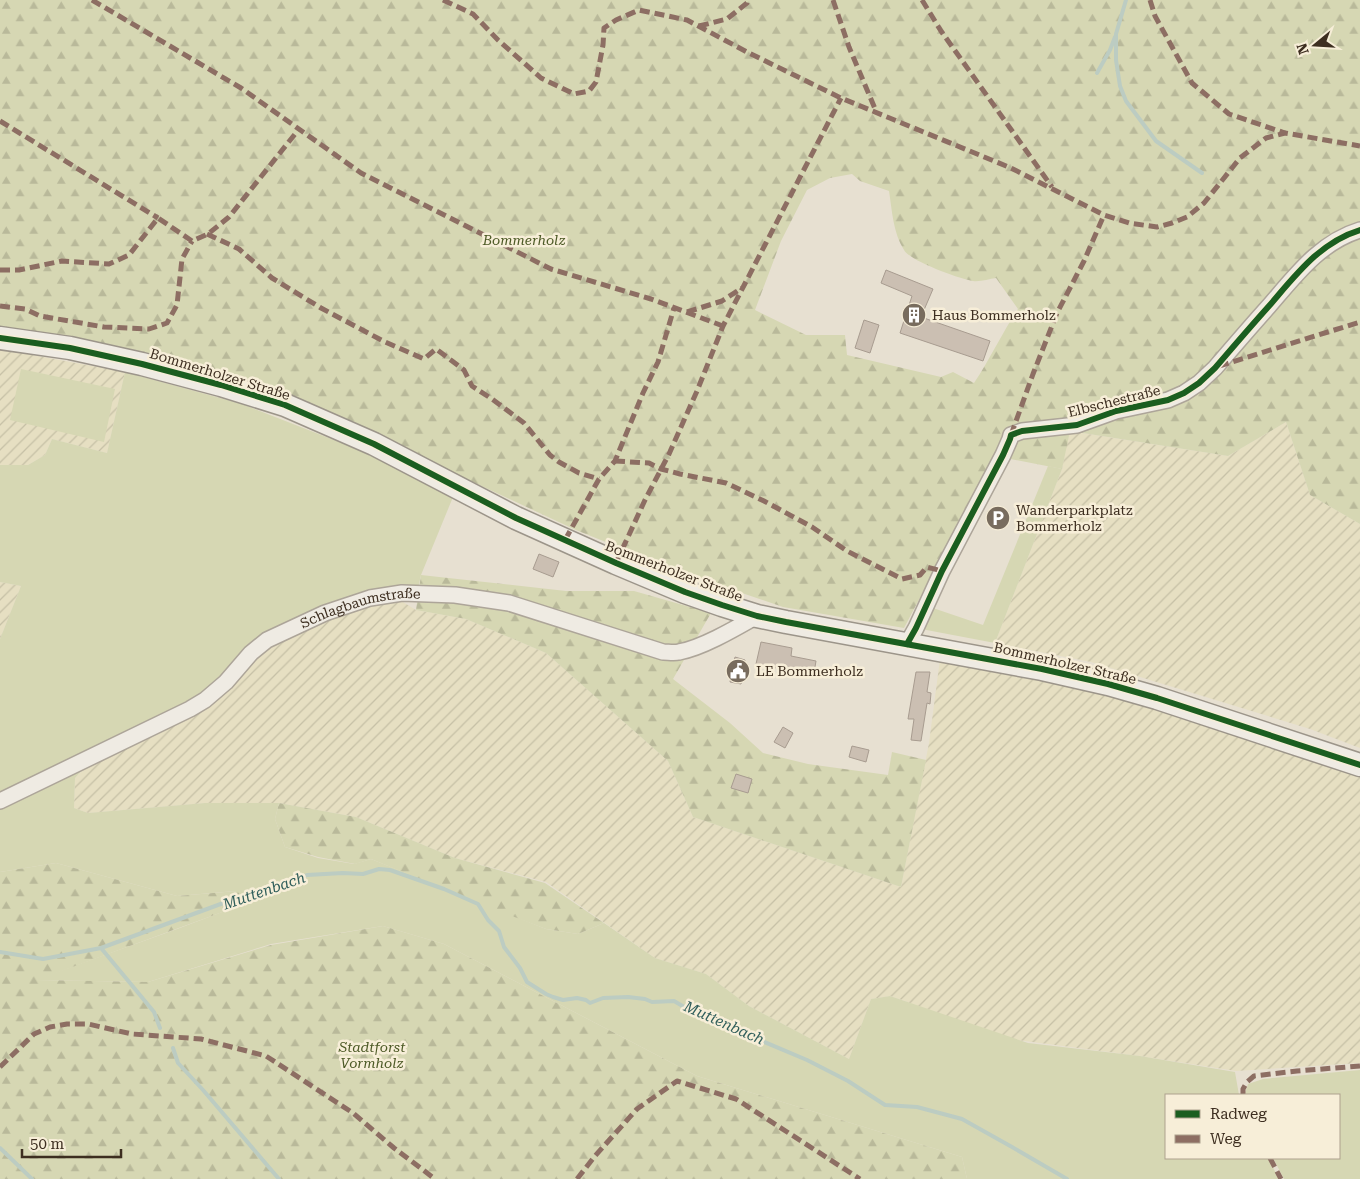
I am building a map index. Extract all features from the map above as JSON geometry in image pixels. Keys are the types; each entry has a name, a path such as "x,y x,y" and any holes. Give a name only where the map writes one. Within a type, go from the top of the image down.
{"main road":[{"name":"Bommerholzer Straße","path":"0,338 70,348 142,364 221,385 285,405 365,440 507,514 591,552 685,592 757,616 1042,669 1108,684 1157,698 1360,765"}],"street":[{"name":"Elbschestraße","path":"907,644 1003,455 1011,434 1077,425 1116,411 1168,400 1184,393 1199,383 1215,368 1303,266 1340,238 1360,230"},
{"name":"Schlagbaumstraße","path":"0,801 205,700 226,682 251,653 267,640 325,613 370,598 402,593 455,594 508,603 663,652 678,652 695,648 757,616"}],"shaded area":[{"path":"0,349 125,372 107,453 52,439 45,455 28,465 0,465"},
{"path":"1286,422 1310,495 1360,524 1360,748 1310,729 1091,662 995,643 1062,469 1069,431 1228,456"},
{"path":"0,582 21,586 0,639"},
{"path":"398,599 416,610 466,619 546,653 668,761 693,817 901,887 929,743 940,659 1133,700 1360,775 1360,1063 1236,1071 1017,1040 953,1022 890,996 871,999 849,1059 749,1006 706,974 655,958 546,882 455,858 356,817 279,803 205,803 88,813 74,808 75,778 92,760 271,642 330,615"}],"green space":[{"name":"Bommerholz","path":"0,0 1360,0 1360,524 1310,495 1286,422 1228,456 1070,431 1062,469 995,456 904,628 783,607 680,572 576,530 417,456 350,422 0,331","holes":["852,174 860,181 889,191 897,236 908,254 936,269 967,280 979,281 996,278 1018,309 974,383 953,372 941,377 847,355 845,335 806,335 755,310 781,241 807,190 830,178"]},
{"path":"21,369 115,389 104,442 10,420"},
{"path":"125,372 242,404 357,449 453,497 421,575 418,589 286,626 197,700 0,797 0,639 21,586 0,582 0,465 28,465 45,455 52,439 107,453"},
{"path":"1048,466 1062,469 995,643 916,628 927,606 983,625"},
{"path":"421,575 566,591 634,591 711,613 673,679 730,723 763,753 808,764 888,775 892,752 926,760 901,887 693,817 668,761 546,653 466,619 416,610"},
{"path":"91,760 75,778 74,808 88,813 205,803 279,803 275,819 285,847 318,858 354,864 371,859 546,929 578,934 604,923 655,958 706,974 749,1006 849,1059 871,999 890,996 1028,1043 1140,1056 1235,1072 1239,1094 1165,1094 1165,1159 1269,1159 1279,1179 967,1179 962,1157 697,1076 444,944 383,926 271,944 148,982 35,980 246,903 236,891 177,896 56,863 0,872 0,806"},
{"path":"279,803 356,817 455,858 545,883 604,923 578,934 546,929 371,859 355,864 318,857 285,847 275,819"},
{"name":"Stadtforst Vormholz","path":"56,863 177,896 237,891 247,903 37,980 148,982 271,945 383,926 444,944 697,1076 962,1157 967,1179 0,1179 0,872"},
{"path":"1360,1070 1360,1179 1284,1179 1274,1159 1340,1159 1340,1094 1246,1094 1248,1084 1263,1079"}],"building":[{"name":"Haus Bommerholz","path":"886,270 933,289 921,317 990,341 983,361 900,333 912,296 881,283"},
{"path":"864,320 879,325 870,353 855,348"},
{"path":"539,554 559,562 553,577 533,569"},
{"path":"761,642 792,648 791,656 816,661 814,673 756,664"},
{"name":"LE Bommerholz","path":"735,657 745,660 741,684 730,682"},
{"path":"916,672 930,672 927,692 931,693 930,704 927,703 921,741 911,740 914,719 908,719"},
{"path":"783,727 793,733 785,748 774,742"},
{"path":"852,746 869,750 866,762 849,757"},
{"path":"736,774 752,779 748,793 731,788"}],"waterway":[{"path":"1126,0 1116,34 1116,60 1120,86 1126,101 1156,141 1202,173"},
{"path":"1097,73 1115,37"},
{"name":"Muttenbach","path":"0,952 43,959 101,948 237,898 243,899 307,875 363,874 379,869 390,870 444,889 478,904 488,920 499,931 504,947 520,968 527,982 546,994 563,1000 577,998 590,1003 603,998 628,997 645,999 652,1002 674,1001 691,1011 807,1060 848,1081 885,1105 917,1107 962,1119 1067,1179"},
{"path":"101,948 154,1012 160,1028"},
{"path":"173,1048 178,1063 279,1179"},
{"path":"0,1148 32,1179"}],"marked path":[{"path":"92,0 241,88 361,173 551,269 651,299 723,326"},
{"path":"443,0 473,14 498,40 541,78 574,94 589,91 596,82 603,45 604,28 616,20 639,10 687,20 841,98 1011,168 1104,215 1129,223 1157,227 1187,217 1204,203 1240,158 1266,138 1285,133 1360,146"},
{"path":"699,26 727,19 747,3 748,0"},
{"path":"833,0 849,47 876,111"},
{"path":"922,0 941,31 1052,187"},
{"path":"1150,0 1155,16 1192,83 1229,114 1285,133"},
{"path":"616,563 669,454 723,326 841,98"},
{"path":"0,121 158,218"},
{"path":"0,270 19,270 62,261 109,264 129,255 158,218 192,241 208,234 229,217 299,129"},
{"path":"1011,435 1057,313 1084,261 1104,215"},
{"path":"207,234 239,249 272,278 321,308 385,342 424,359 436,349 464,370 472,386 524,423 550,455 579,473 599,479"},
{"path":"0,306 25,309 40,316 104,327 149,329 167,323 177,305 182,259 192,241"},
{"path":"687,312 722,301 742,288"},
{"path":"565,540 599,479 615,461 658,362 674,308"},
{"path":"1219,366 1360,322"},
{"path":"615,461 649,463 661,469 680,474 726,483 812,527 847,551 902,579 920,575 927,567 942,571"},
{"path":"0,1067 34,1034 50,1027 67,1024 88,1024 132,1034 201,1039 266,1056 353,1113 394,1148 435,1179"},
{"path":"1243,1094 1243,1089 1247,1082 1254,1076 1360,1066"},
{"path":"577,1179 637,1109 677,1081 736,1099 860,1179"},
{"path":"1271,1159 1281,1179"}],"cycle path":[{"path":"907,644 942,571 1003,455 1011,435 1022,431 1077,425 1116,411 1168,400 1184,393 1199,383 1215,368 1309,261 1320,251 1346,235 1360,230"},
{"path":"0,338 70,348 142,364 221,385 285,405 374,444 516,518 616,563 685,592 757,616 1042,669 1108,684 1157,698 1360,765"}],"place":[{"name":"Haus Bommerholz","path":"914,315"},
{"name":"Wanderparkplatz Bommerholz","path":"998,518"},
{"name":"LE Bommerholz","path":"738,671"}]}
